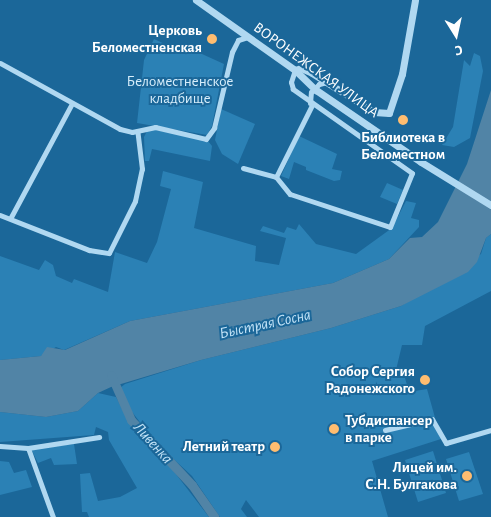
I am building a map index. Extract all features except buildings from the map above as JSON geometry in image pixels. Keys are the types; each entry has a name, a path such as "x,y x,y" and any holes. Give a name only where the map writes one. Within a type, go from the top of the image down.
{"street":[{"name":"ВОРОНЕЖСКАЯ УЛИЦА","path":"196,0 295,70 316,90 420,162 491,205"},
{"path":"243,168 276,178 290,194 390,227 412,173 311,104 291,87 295,70 304,69 374,112 382,115 391,111 402,74 415,0"},
{"path":"0,63 120,129 137,131 155,127 204,138 211,135 232,52 239,39 248,37"},
{"path":"276,178 311,104 311,93 316,90 320,83 328,82"},
{"path":"11,217 72,103"},
{"path":"0,215 11,217 89,250 109,252 135,201 142,169 137,131"},
{"path":"385,430 432,418 446,442 491,430"},
{"path":"0,446 28,448 99,437"},
{"path":"28,448 53,517"}],"green space":[{"name":"Беломестненское кладбище","path":"154,39 167,45 180,44 224,64 212,126 207,135 137,123 144,60"},
{"path":"474,53 480,56 483,71 470,138 454,147 442,145 453,127 464,60 470,66"},
{"path":"221,109 255,124 238,164 222,154 215,140"},
{"path":"152,129 208,141 212,146 210,161 152,149 149,161 145,161 144,137 147,131"},
{"path":"299,136 337,154 332,169 342,171 340,180 334,181 306,170 306,167 294,162 289,179 281,176"},
{"path":"163,171 203,182 194,228 256,246 255,261 279,265 286,238 260,231 263,226 284,233 287,227 296,230 299,224 316,244 356,254 392,228 406,201 416,203 411,218 419,220 419,227 389,259 333,283 130,321 64,350 56,347 41,356 0,360 0,256 39,270 45,260 53,265 56,276 72,283 74,279 108,292 115,252 147,263 157,242 171,189 160,186"},
{"path":"387,183 403,190 397,204 380,197"},
{"path":"491,234 491,291 425,326 422,345 402,345 396,370 390,372 403,371 409,392 427,389 441,439 372,461 388,517 259,517 246,500 241,509 247,517 220,517 192,476 155,442 123,400 120,388 125,384 201,360 331,328 401,306 481,254 486,238"},
{"path":"98,393 116,397 133,430 172,469 209,517 89,517 87,512 82,512 80,474 90,473 98,501 120,497 137,488 109,440 108,432 96,427 94,435 0,442 0,412 46,417 78,411"},
{"path":"74,444 77,464 54,465 51,458 38,463 31,449"},
{"path":"433,451 446,493 418,502 405,460"},
{"path":"469,452 483,494 459,501 446,459"},
{"path":"0,461 9,462 14,473 26,470 32,487 0,495"}],"water":[{"name":"Быстрая Сосна","path":"491,90 491,234 486,238 477,262 468,272 401,306 331,328 201,360 111,387 98,393 78,411 46,417 0,412 0,360 41,356 47,347 65,350 130,321 333,283 389,259 410,238 422,237 438,222 467,164"}],"waterway":[{"name":"Ливенка","path":"111,375 131,420 192,485 214,517"}],"place":[{"name":"Церковь Беломестненская","path":"212,39"},
{"name":"Библиотека в Беломестном","path":"403,120"},
{"name":"Собор Сергия Радонежского","path":"425,380"},
{"name":"Тубдиспансер в парке","path":"334,429"},
{"name":"Летний театр","path":"275,447"},
{"name":"Лицей им. С.Н. Булгакова","path":"467,476"}]}
